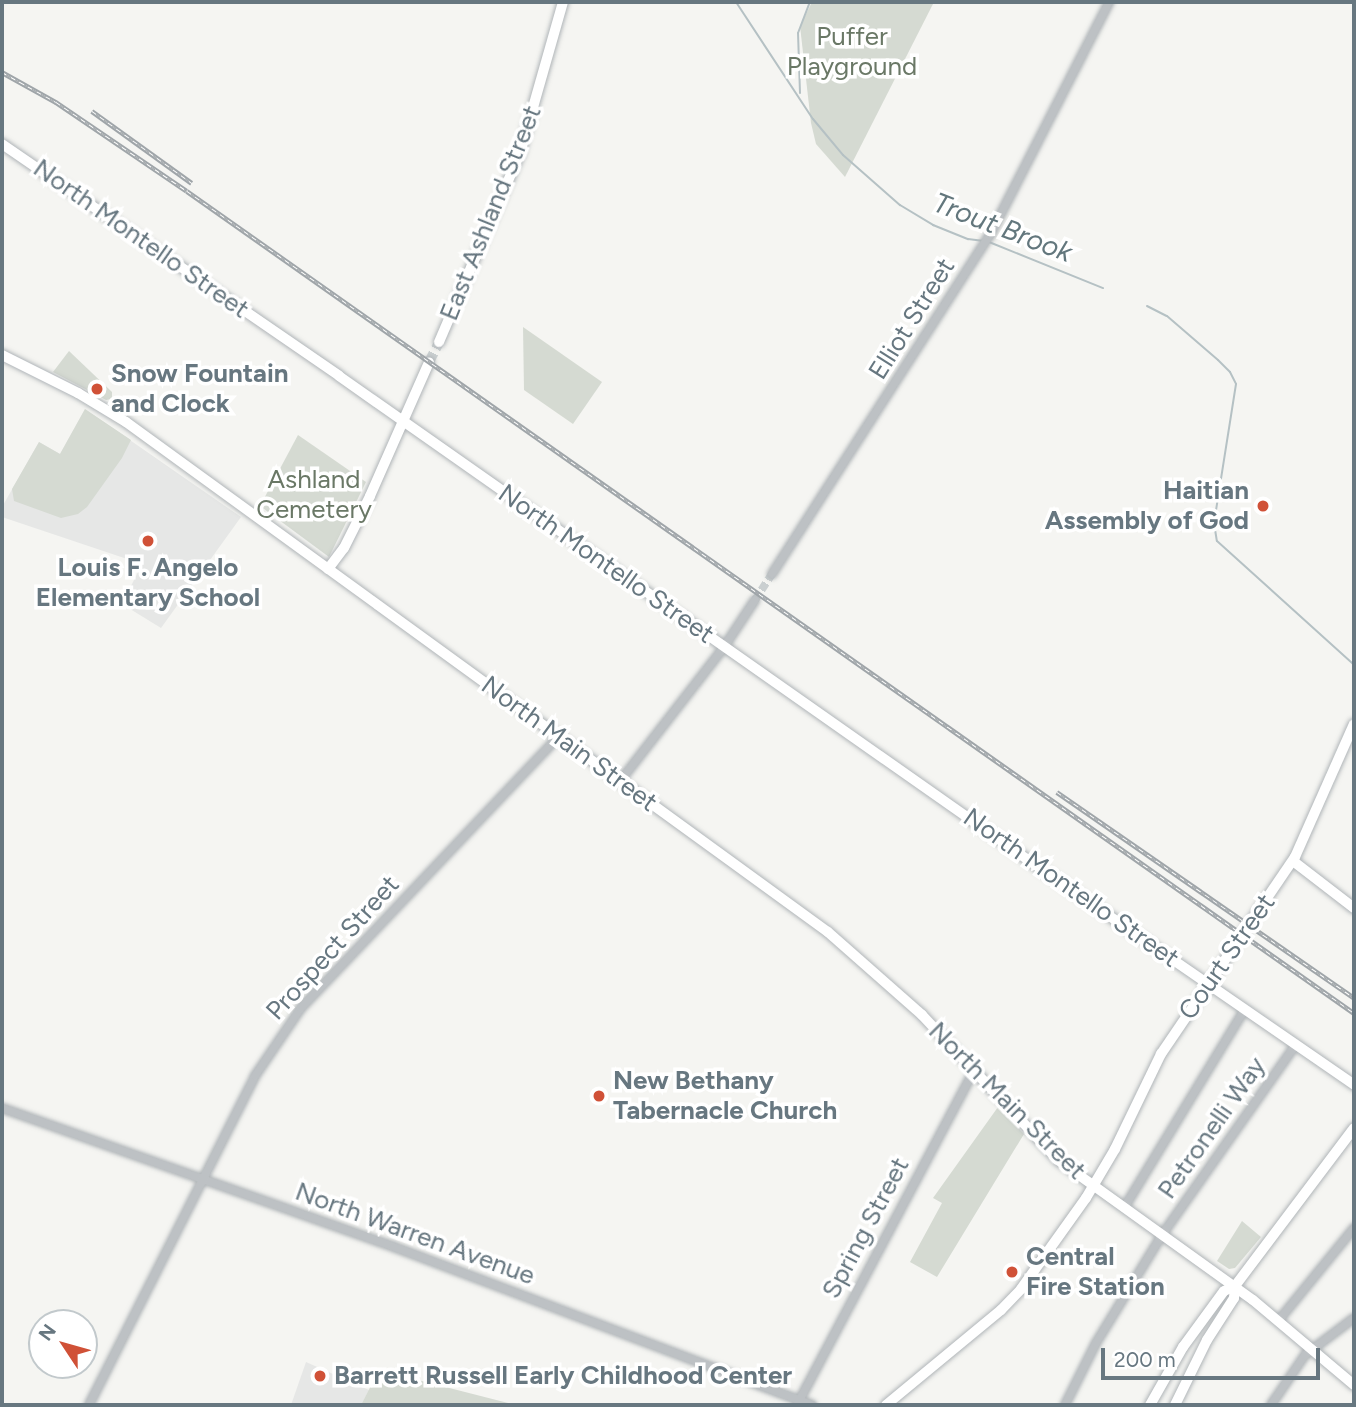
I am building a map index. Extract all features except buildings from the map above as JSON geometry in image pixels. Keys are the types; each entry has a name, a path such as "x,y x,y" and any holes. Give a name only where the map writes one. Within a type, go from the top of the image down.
{"main road":[{"name":"East Ashland Street","path":"439,342 520,153 564,2"},
{"name":"North Montello Street","path":"2,144 404,421 1354,1085"},
{"name":"North Main Street","path":"2,355 117,415 828,932 922,1015 1058,1160 1235,1286 1313,1348 1354,1385"},
{"path":"328,569 344,548 370,496 429,362"},
{"name":"Court Street","path":"886,1405 1003,1308 1047,1255 1094,1187 1158,1059 1293,860 1354,724"},
{"path":"1293,860 1354,908"},
{"path":"1150,1405 1189,1339 1224,1291 1235,1286 1354,1128"},
{"path":"1174,1405 1234,1298 1235,1286"},
{"path":"1189,1339 1204,1348"}],"street":[{"name":"Elliot Street","path":"772,574 990,235 1109,2"},
{"path":"621,780 724,647 755,600"},
{"name":"Prospect Street","path":"89,1405 255,1076 301,1008 558,737"},
{"path":"1124,1208 1245,1009"},
{"name":"Petronelli Way","path":"1065,1405 1096,1343 1162,1235 1296,1044"},
{"name":"Spring Street","path":"798,1403 974,1071"},
{"name":"North Warren Avenue","path":"2,1108 204,1178 798,1403 811,1405"},
{"path":"1279,1320 1354,1228"},
{"path":"1271,1405 1313,1348 1354,1318"}],"shaded area":[{"name":"Louis F. Angelo Elementary School","path":"85,409 241,517 161,628 122,604 142,564 2,517 2,507 39,442 60,454"},
{"name":"Barrett Russell Early Childhood Center","path":"306,1362 369,1390 361,1405 291,1405"}],"green space":[{"name":"Puffer Playground","path":"812,2 934,2 845,177 816,144 811,123 800,26"},
{"path":"523,327 602,382 573,424 524,390"},
{"path":"69,351 112,392 112,399 106,400 53,372"},
{"path":"85,409 131,440 122,458 87,507 78,514 61,518 14,501 12,489 39,442 60,454"},
{"name":"Ashland Cemetery","path":"298,435 366,482 329,557 260,506"},
{"path":"998,1107 1024,1134 937,1277 910,1262 942,1203 933,1198"},
{"path":"1242,1221 1261,1237 1235,1268 1229,1269 1217,1261"},
{"path":"379,1370 516,1405 361,1405"}],"waterway":[{"name":"Trout Brook","path":"736,2 813,119 843,155 900,205 933,225 968,239 984,241"},
{"path":"800,93 798,33 810,2"},
{"name":"Trout Brook","path":"989,242 1103,288"},
{"name":"Trout Brook","path":"1147,306 1167,316 1218,360 1230,372 1236,384 1214,523 1217,541 1354,665"}],"tunnel":[{"path":"429,362 439,342"},
{"path":"755,600 772,574"}],"railway":[{"path":"2,72 56,102 187,191 1354,1013"},
{"path":"92,111 192,183"},
{"path":"1057,792 1354,998"}],"place":[{"name":"Snow Fountain and Clock","path":"97,389"},
{"name":"Haitian Assembly of God","path":"1263,506"},
{"name":"Louis F. Angelo Elementary School","path":"148,541"},
{"name":"New Bethany Tabernacle Church","path":"599,1096"},
{"name":"Central Fire Station","path":"1012,1272"},
{"name":"Barrett Russell Early Childhood Center","path":"320,1376"}]}
